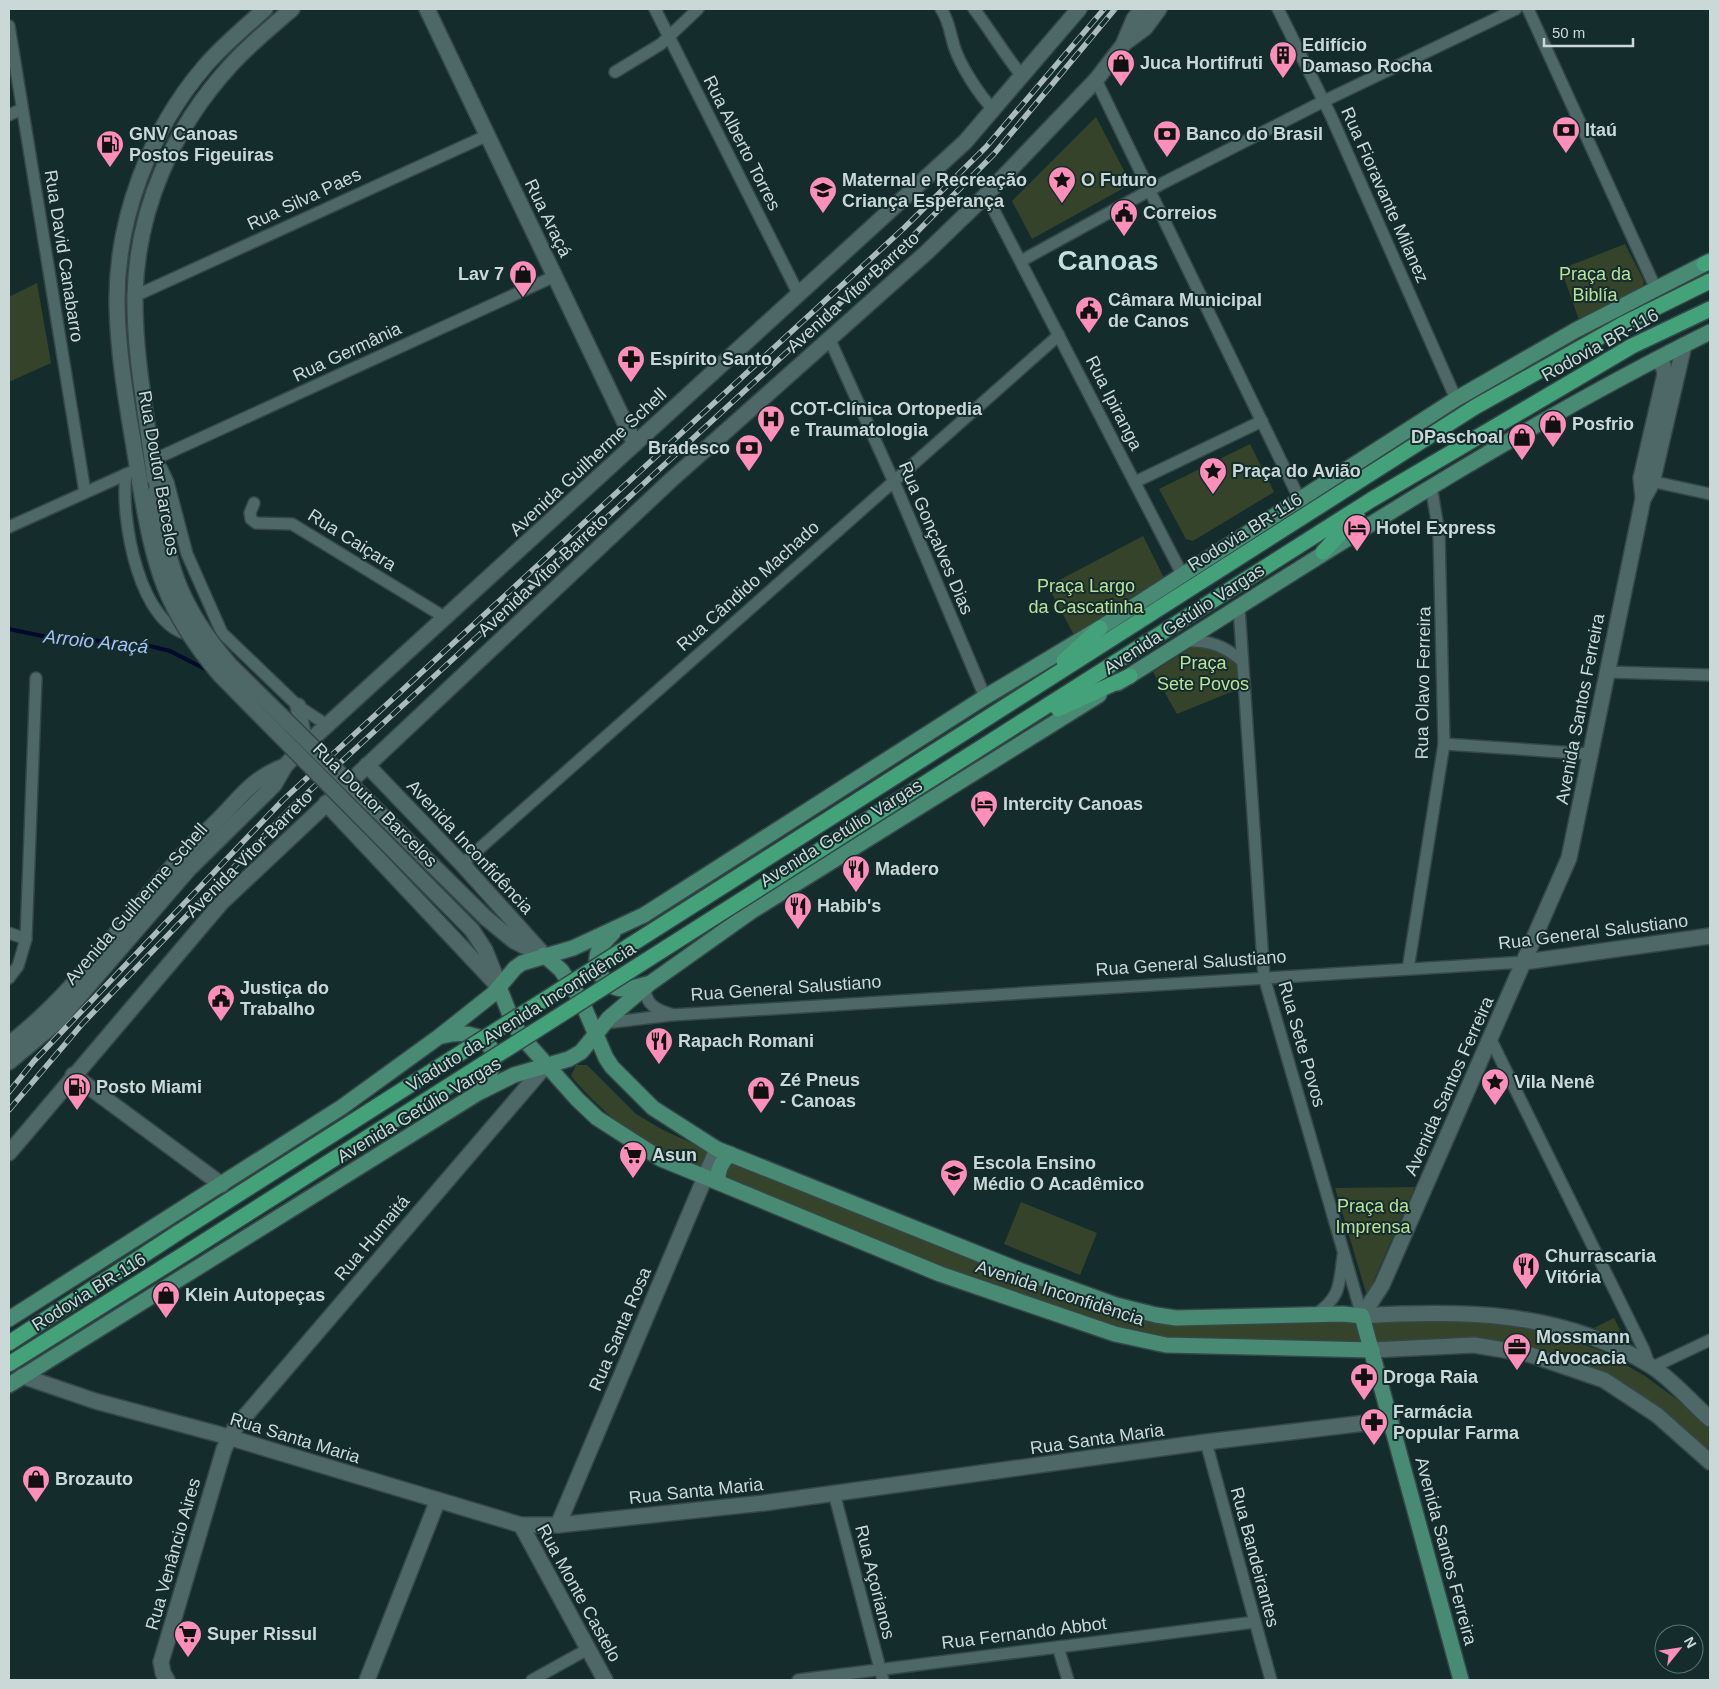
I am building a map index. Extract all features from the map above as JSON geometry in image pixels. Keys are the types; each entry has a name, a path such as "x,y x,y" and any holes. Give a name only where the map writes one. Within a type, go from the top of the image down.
{"highway":[{"name":"Rodovia BR-116","path":"860,799 1475,407 1623,324 1710,281"},
{"name":"Rodovia BR-116","path":"874,815 1371,500 1632,346 1710,309"},
{"path":"1632,346 1640,349 1651,348 1710,319"},
{"path":"1322,552 1371,500"},
{"path":"1034,689 1100,628"},
{"path":"1006,733 1130,676"},
{"name":"Viaduto da Avenida Inconfidência","path":"179,1232 860,799"},
{"name":"Viaduto da Avenida Inconfidência","path":"189,1252 874,815"},
{"name":"Rodovia BR-116","path":"9,1343 179,1232"},
{"name":"Rodovia BR-116","path":"9,1364 189,1252"}],"main road":[{"name":"Rua Doutor Barcelos","path":"265,9 219,51 185,91 153,146 129,211 122,249 117,302 119,344 134,476 154,560 178,619 196,646 220,675 472,930"},
{"name":"Rua Doutor Barcelos","path":"292,9 232,64 200,101 184,126 158,180 148,212 138,262 135,296 137,338 156,491 168,556 188,608 207,638 230,665 486,918"},
{"name":"Rua Araçá","path":"428,9 635,444"},
{"name":"Avenida Guilherme Schell","path":"9,1062 58,1021 232,816 250,785 285,766 305,745 964,142 1079,9"},
{"path":"1123,45 1134,20 1142,9"},
{"path":"1123,45 1145,28 1158,9"},
{"name":"Avenida Vitor Barreto","path":"9,1153 73,1075 222,902 671,480 927,252 986,195 1096,80 1123,45"},
{"name":"Avenida Getúlio Vargas","path":"9,1319 342,1107 440,1036 499,986 515,968 529,960 564,951 617,929 670,899 985,697 1100,628 1299,498 1456,399 1576,330 1708,263"},
{"name":"Avenida Getúlio Vargas","path":"9,1385 478,1093 514,1075 575,1056 586,1047 605,1023 647,985 752,910 1130,676 1322,552 1431,486 1568,407 1710,332"},
{"name":"Avenida Santos Ferreira","path":"1646,480 1684,345"},
{"name":"Avenida Santos Ferreira","path":"1462,1680 1362,1316 1382,1285 1569,858 1643,499 1666,374 1663,365 1655,360"},
{"path":"298,706 305,745"},
{"name":"Avenida Inconfidência","path":"367,765 462,864 572,984 612,1067 638,1096 653,1108 723,1151 940,1240 1116,1306 1156,1315 1176,1318 1315,1315 1362,1316 1464,1312 1524,1318 1590,1336 1651,1366 1710,1419"},
{"name":"Avenida Inconfidência","path":"326,803 499,986"},
{"name":"Avenida Guilherme Schell","path":"9,1044 48,1013 178,859 232,816"},
{"name":"Avenida Inconfidência","path":"486,918 514,941 544,955"},
{"path":"617,929 603,943 597,954 597,966 602,977 611,986 623,989 647,985"},
{"name":"Avenida Inconfidência","path":"472,930 486,950 512,1020 520,1036 546,1065 597,1118 661,1158 711,1180 940,1274 1115,1334 1166,1345 1372,1350 1474,1345 1528,1354 1604,1380 1658,1415 1710,1462"},
{"name":"Rua General Salustiano","path":"1524,962 1710,936"},
{"path":"440,1036 466,1032 480,1037 486,1042 492,1053 493,1065 478,1093"},
{"name":"Rua Humaitá","path":"229,1438 294,1359 546,1065"},
{"path":"73,1075 222,1185"},
{"name":"Rua Santa Rosa","path":"558,1525 723,1151"},
{"name":"Rua Santa Maria","path":"22,1376 95,1401 229,1438 521,1524 558,1525 764,1503 1206,1442 1391,1420"},
{"name":"Rua Venâncio Aires","path":"167,1680 163,1673 161,1662 186,1570 229,1438"},
{"path":"367,1680 438,1500"},
{"name":"Rua Monte Castelo","path":"521,1524 605,1680"}],"street":[{"name":"Rua Alberto Torres","path":"655,9 798,293"},
{"path":"615,72 668,37 698,9"},
{"path":"941,9 946,16 954,47 984,100 993,109"},
{"path":"974,9 993,33 1005,56 1022,76"},
{"name":"Rua Fioravante Milanez","path":"1278,9 1324,101 1456,399"},
{"path":"1021,261 1152,190 1324,101 1516,9"},
{"path":"1528,9 1656,289"},
{"name":"Rua David Canabarro","path":"9,26 85,492"},
{"path":"1096,80 1152,190 1299,498"},
{"path":"9,115 22,109"},
{"name":"Rua Silva Paes","path":"135,296 488,135"},
{"name":"Rua Ipiranga","path":"986,195 1182,574"},
{"name":"Rua Germânia","path":"153,460 555,276"},
{"name":"Rua Cândido Machado","path":"462,864 893,480 1059,335"},
{"name":"Rua Gonçalves Dias","path":"830,338 893,480 985,697"},
{"path":"1135,482 1262,421"},
{"path":"153,460 162,469 168,482 187,554 222,632 298,706 327,725"},
{"path":"9,527 85,492 134,476"},
{"path":"134,476 124,499 125,520 139,576 150,599 164,620 174,630 190,635 222,632"},
{"path":"1646,480 1710,494"},
{"name":"Rua Olavo Ferreira","path":"1408,969 1444,744 1440,543 1431,486"},
{"name":"Rua Caiçara","path":"254,503 250,519 256,523 282,522 292,524 446,618"},
{"name":"Rua Sete Povos","path":"1239,607 1264,976 1362,1316"},
{"path":"1186,640 1209,641 1230,651 1242,660"},
{"path":"1606,672 1710,674"},
{"path":"9,978 26,939 36,678"},
{"path":"1444,744 1591,754"},
{"path":"9,934 26,939"},
{"name":"Rua General Salustiano","path":"605,1023 672,1015 1264,976 1524,962"},
{"name":"Rua General Salustiano","path":"647,985 650,1004 658,1010 672,1015"},
{"path":"1490,1038 1651,1366 1710,1340"},
{"name":"Rua Sete Povos","path":"1315,1315 1333,1300 1338,1291 1343,1252"},
{"path":"1622,1351 1633,1341 1636,1334"},
{"name":"Rua Bandeirantes","path":"1206,1442 1271,1680"},
{"name":"Rua Açorianos","path":"834,1493 881,1675"},
{"name":"Rua Fernando Abbot","path":"798,1680 881,1675 1058,1647 1255,1622"},
{"path":"1058,1647 1068,1680"},
{"path":"532,1680 588,1648"}],"green space":[{"path":"1096,117 1131,184 1032,239 1012,201"},
{"name":"Praça da Biblía","path":"1625,244 1644,281 1642,289 1579,320 1561,269"},
{"path":"37,283 51,363 9,382 9,297"},
{"path":"1250,444 1274,492 1193,541 1186,539 1159,489"},
{"name":"Praça Largo da Cascatinha","path":"1143,536 1164,578 1099,619 1095,627 1075,637 1048,586"},
{"name":"Praça Sete Povos","path":"1195,645 1208,645 1238,661 1241,688 1177,714 1153,672"},
{"path":"576,1065 587,1065 636,1114 663,1130 738,1164 950,1252 1111,1311 1172,1322 1480,1320 1543,1331 1602,1351 1645,1376 1675,1398 1710,1429 1710,1454 1663,1413 1528,1348 1393,1342 1171,1342 1116,1330 945,1269 663,1154 625,1128 592,1099 571,1076"},
{"name":"Praça da Imprensa","path":"1415,1187 1367,1296 1335,1188"},
{"path":"1021,1202 1097,1233 1080,1275 1004,1244"},
{"path":"1614,1318 1626,1342 1594,1328"}],"waterway":[{"name":"Arroio Araçá","path":"9,629 52,638 138,643 170,651 207,670"}],"railway":[{"path":"9,1092 34,1061 283,800 904,228 986,147 1104,9"},
{"path":"9,1110 83,1023 291,808 912,237 994,154 1115,9"}],"place":[{"name":"Edifício Damaso Rocha","path":"1283,79"},
{"name":"Juca Hortifruti","path":"1121,87"},
{"name":"Itaú","path":"1566,154"},
{"name":"Banco do Brasil","path":"1167,158"},
{"name":"GNV Canoas Postos Figeuiras","path":"110,168"},
{"name":"O Futuro","path":"1062,204"},
{"name":"Maternal e Recreação Criança Esperança","path":"823,214"},
{"name":"Correios","path":"1124,237"},
{"name":"Lav 7","path":"523,298"},
{"name":"Câmara Municipal de Canos","path":"1089,334"},
{"name":"Espírito Santo","path":"631,383"},
{"name":"COT-Clínica Ortopedia e Traumatologia","path":"771,443"},
{"name":"Posfrio","path":"1553,448"},
{"name":"DPaschoal","path":"1522,461"},
{"name":"Bradesco","path":"749,472"},
{"name":"Praça do Avião","path":"1213,495"},
{"name":"Hotel Express","path":"1357,552"},
{"name":"Intercity Canoas","path":"984,828"},
{"name":"Madero","path":"856,893"},
{"name":"Habib's","path":"798,930"},
{"name":"Justiça do Trabalho","path":"221,1022"},
{"name":"Rapach Romani","path":"659,1065"},
{"name":"Vila Nenê","path":"1495,1106"},
{"name":"Posto Miami","path":"77,1111"},
{"name":"Zé Pneus - Canoas","path":"761,1114"},
{"name":"Asun","path":"633,1179"},
{"name":"Escola Ensino Médio O Acadêmico","path":"954,1197"},
{"name":"Churrascaria Vitória","path":"1526,1290"},
{"name":"Klein Autopeças","path":"166,1319"},
{"name":"Mossmann Advocacia","path":"1517,1371"},
{"name":"Droga Raia","path":"1364,1401"},
{"name":"Farmácia Popular Farma","path":"1374,1446"},
{"name":"Brozauto","path":"36,1503"},
{"name":"Super Rissul","path":"188,1658"}],"district":[{"name":"Canoas","path":"1108,260"}]}
